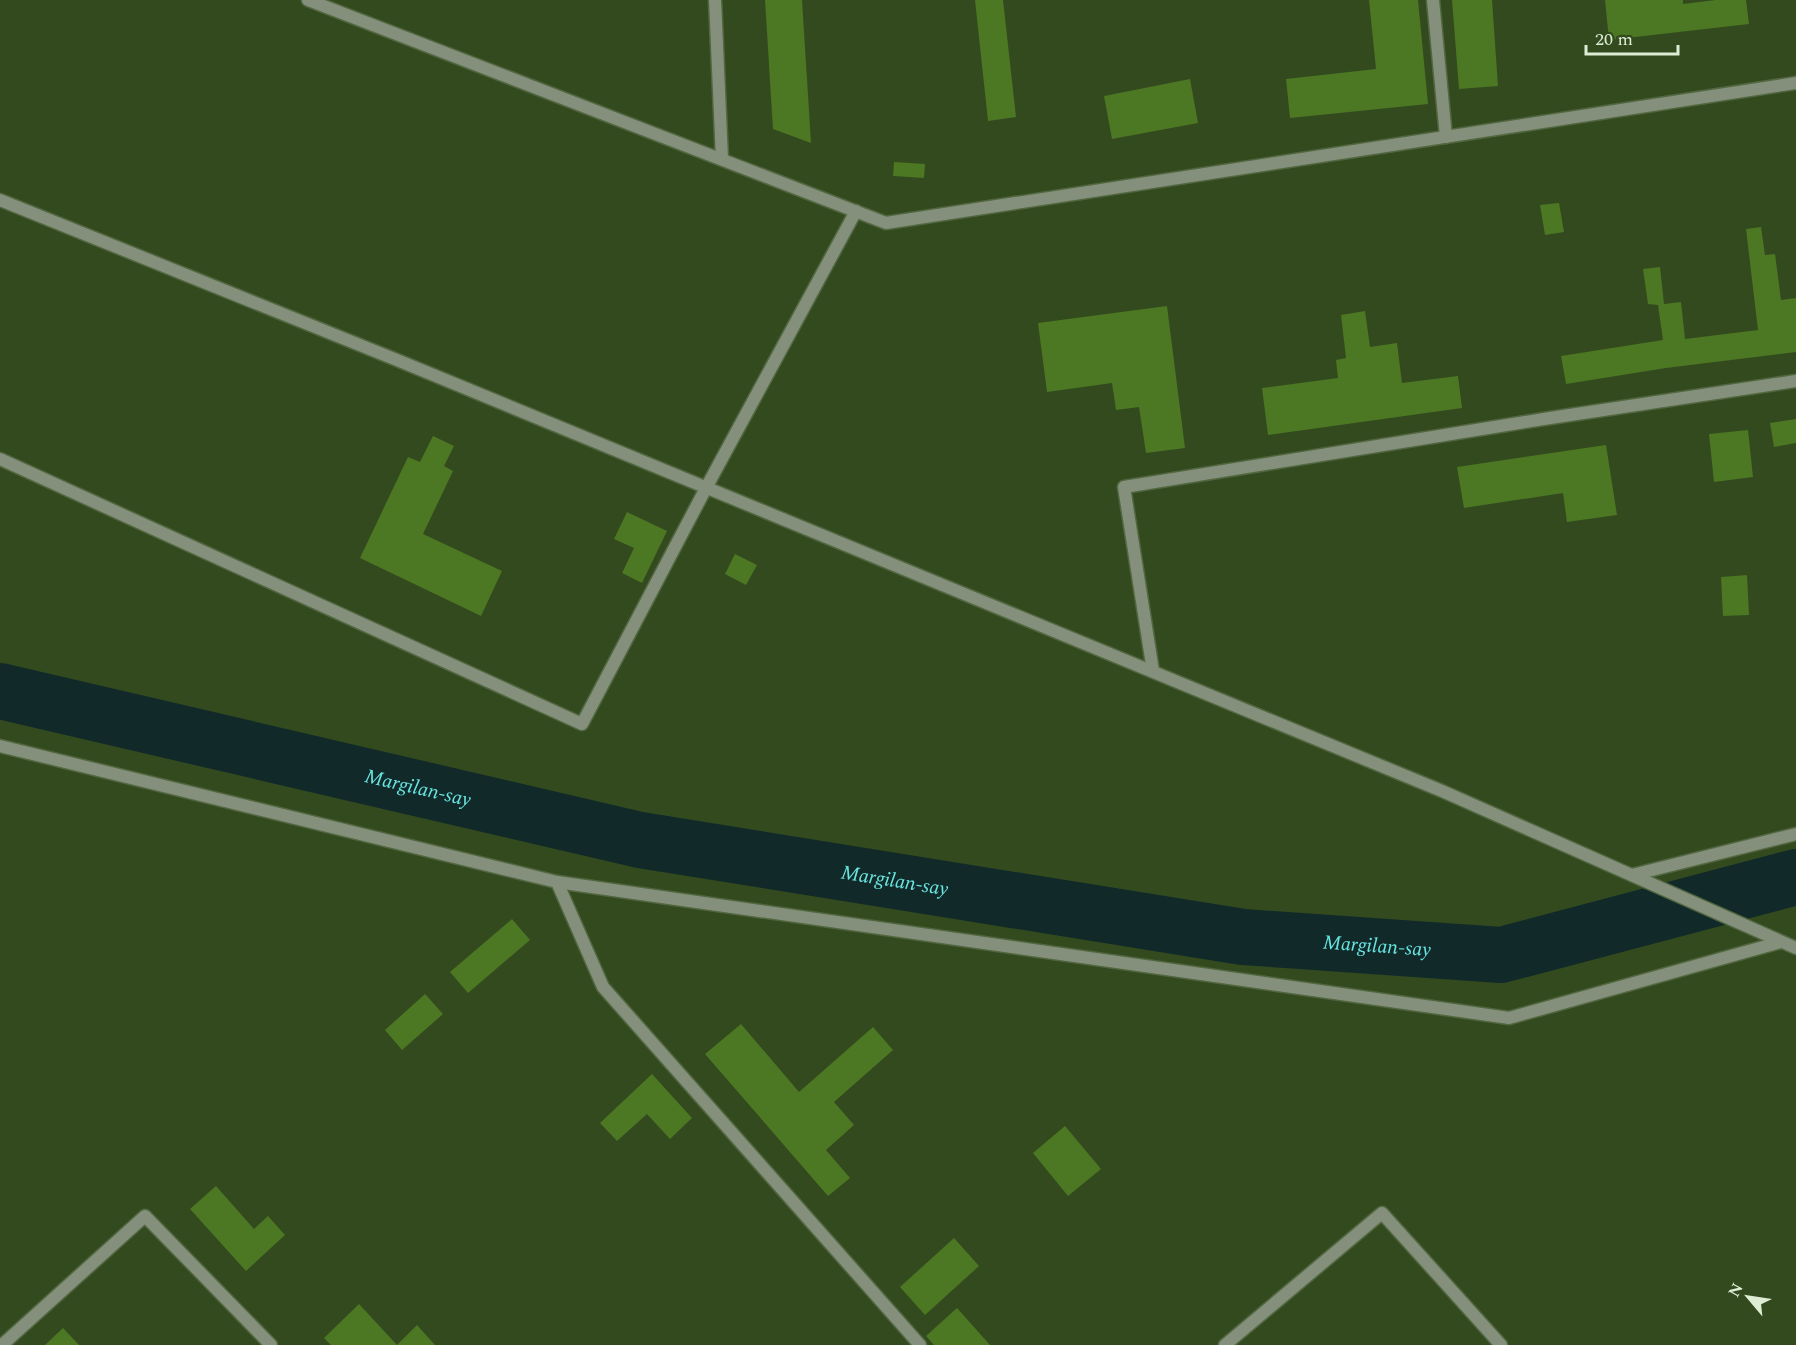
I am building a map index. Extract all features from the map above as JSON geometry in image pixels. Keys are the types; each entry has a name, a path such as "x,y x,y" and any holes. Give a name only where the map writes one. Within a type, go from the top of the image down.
{"street":[{"path":"308,0 886,223 1796,83"},
{"path":"715,0 722,159"},
{"path":"1433,0 1446,137"},
{"path":"0,200 1442,791 1796,948"},
{"path":"0,459 582,724 706,488 856,211"},
{"path":"1153,672 1124,487 1796,381"},
{"path":"0,746 557,882 1509,1018 1781,942"},
{"path":"1632,875 1796,834"},
{"path":"557,882 603,987 920,1345"},
{"path":"1225,1345 1382,1213 1501,1345"},
{"path":"2,1345 145,1216 271,1345"}],"building":[{"path":"765,0 802,0 811,143 773,129"},
{"path":"975,0 1003,0 1016,117 988,121"},
{"path":"1369,0 1418,0 1428,104 1290,118 1286,79 1376,69"},
{"path":"1452,0 1492,0 1498,86 1459,89"},
{"path":"1605,0 1683,0 1683,4 1716,0 1746,0 1749,24 1609,40"},
{"path":"1190,79 1198,123 1112,139 1104,96"},
{"path":"894,162 925,164 924,178 893,176"},
{"path":"1559,203 1564,232 1545,235 1540,205"},
{"path":"1761,227 1765,255 1775,254 1781,300 1796,298 1796,352 1666,368 1566,384 1561,356 1663,340 1658,305 1648,304 1643,269 1660,267 1664,304 1681,302 1685,339 1758,330 1746,229"},
{"path":"1167,306 1185,448 1146,453 1139,407 1116,410 1112,383 1047,392 1038,323"},
{"path":"1365,311 1370,347 1397,343 1402,383 1458,376 1462,408 1268,435 1262,388 1338,378 1336,360 1346,358 1341,315"},
{"path":"1796,419 1796,443 1774,447 1770,423"},
{"path":"1748,430 1753,477 1714,482 1709,434"},
{"path":"433,436 454,446 444,466 453,471 423,534 502,571 481,616 360,558 408,457 420,462"},
{"path":"1606,445 1617,515 1567,522 1563,493 1464,508 1457,467"},
{"path":"627,512 667,531 642,583 622,573 634,548 614,539"},
{"path":"735,554 757,565 746,585 725,574"},
{"path":"1747,575 1749,615 1723,616 1721,577"},
{"path":"512,919 530,940 468,993 450,972"},
{"path":"425,994 443,1014 402,1050 385,1030"},
{"path":"741,1024 799,1092 873,1027 893,1050 834,1102 854,1125 826,1150 850,1178 828,1196 705,1054"},
{"path":"652,1074 692,1118 670,1139 647,1114 617,1141 600,1123"},
{"path":"1065,1126 1101,1169 1068,1196 1033,1153"},
{"path":"216,1186 254,1229 268,1216 285,1235 246,1271 190,1209"},
{"path":"954,1238 979,1266 925,1315 900,1287"},
{"path":"359,1304 397,1345 331,1345 324,1338"},
{"path":"957,1308 990,1345 934,1345 926,1336"},
{"path":"417,1325 435,1345 397,1345"},
{"path":"63,1328 79,1345 45,1345"}],"waterway":[{"name":"Margilan-say","path":"0,691 640,840 1243,937 1501,955 1796,877"}]}
